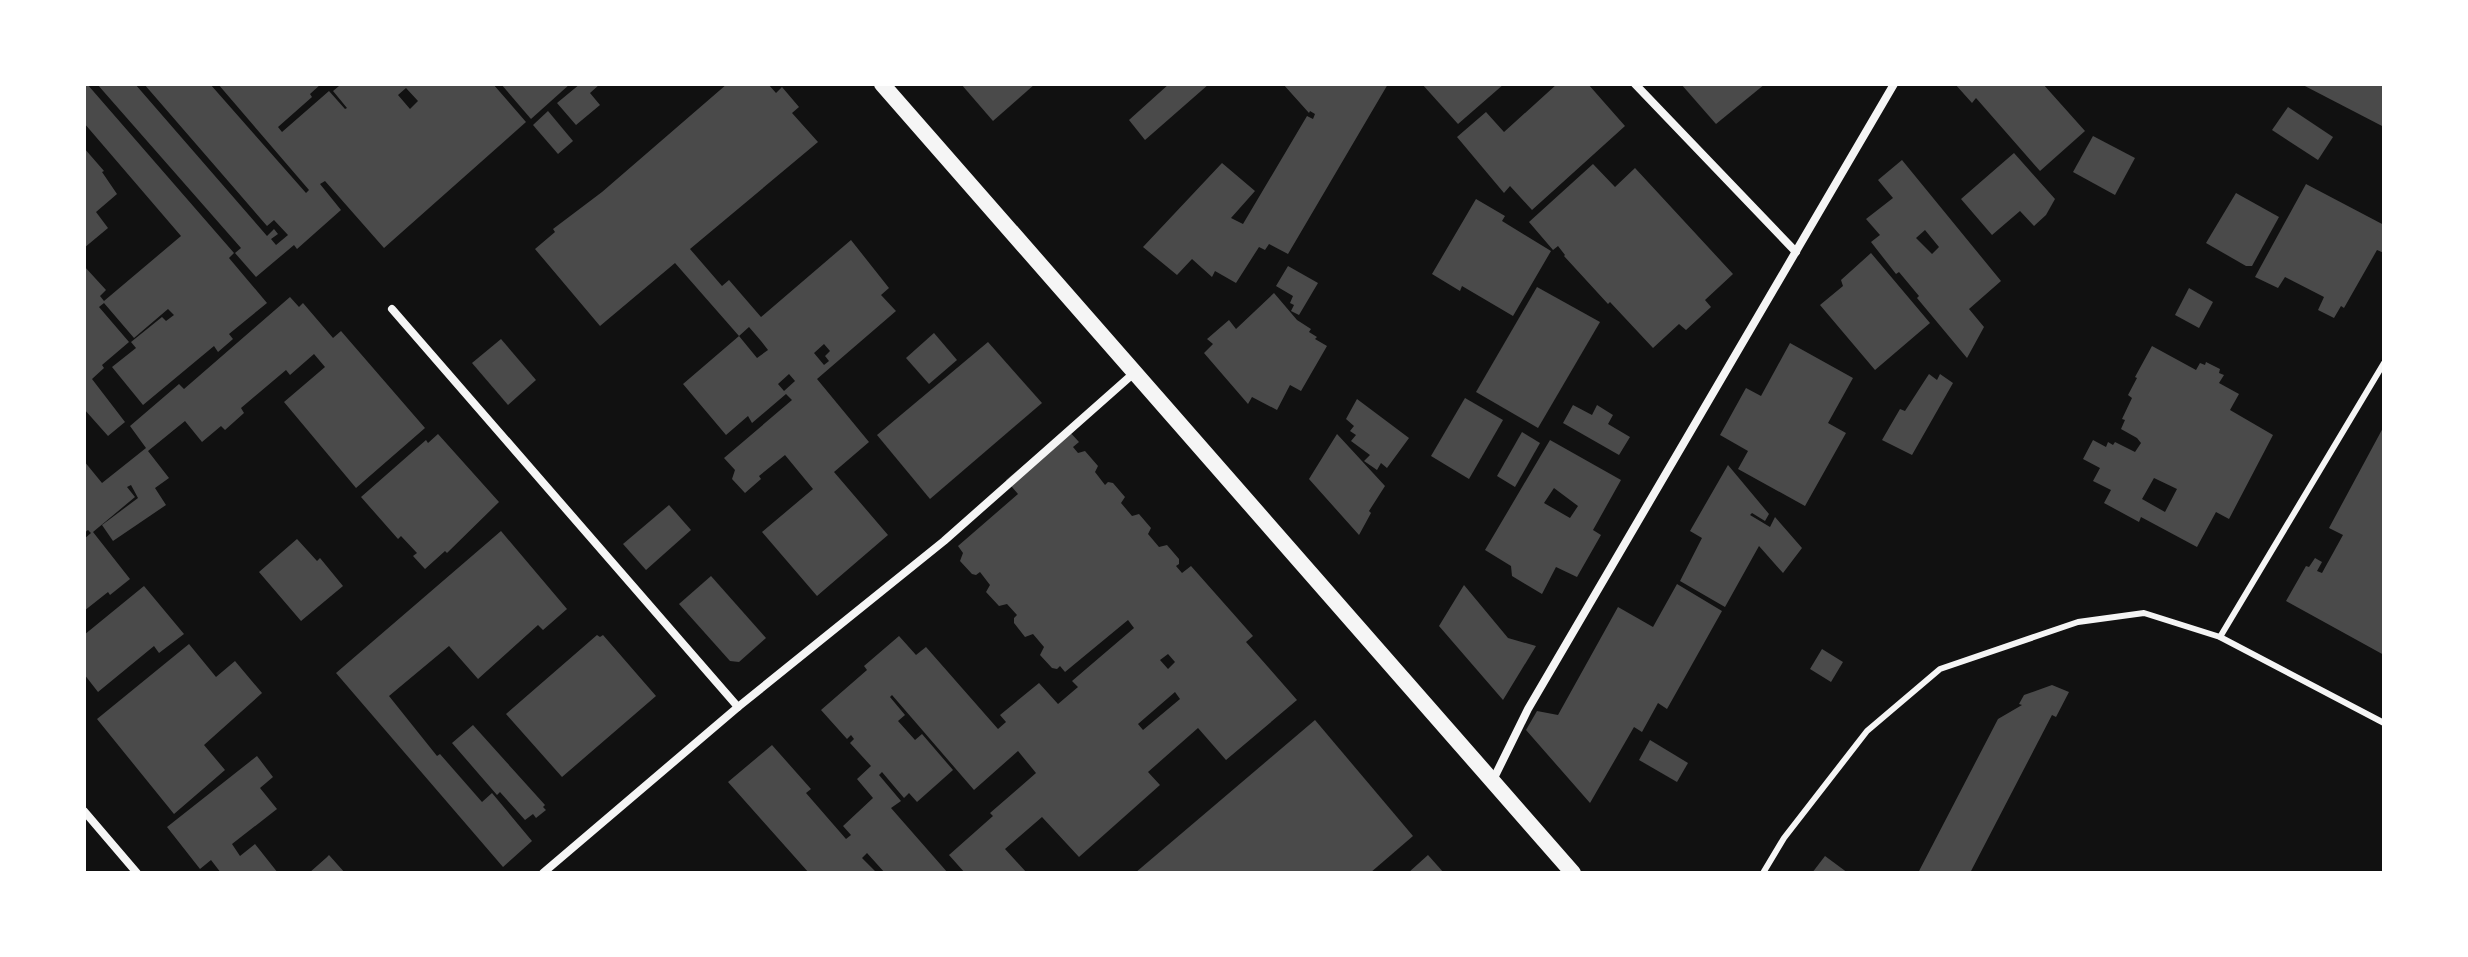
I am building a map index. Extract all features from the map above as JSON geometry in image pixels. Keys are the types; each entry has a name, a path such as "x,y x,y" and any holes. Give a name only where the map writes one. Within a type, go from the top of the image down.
{"main road":[{"path":"882,84 1573,873"}],"street":[{"path":"1635,84 1796,252"},
{"path":"1492,780 1528,709 1894,84"},
{"path":"392,309 738,707"},
{"path":"543,873 738,707 944,541 1135,372"},
{"path":"84,811 137,873"}],"lane":[{"path":"2220,637 2384,363"},
{"path":"1763,873 1784,838 1867,731 1940,669 2078,622 2144,613 2220,637 2384,723"}],"building":[{"path":"84,84 234,253 229,258 267,303 229,334 233,339 218,352 214,346 143,405 112,367 136,348 131,342 162,317 166,321 174,315 168,309 134,338 104,303 99,307 129,342 102,365 104,368 92,379 125,422 108,436 84,409 84,266 106,290 100,296 104,301 181,236 84,123"},
{"path":"97,84 135,84 267,236 274,229 278,234 271,239 276,245 288,235 274,220 267,226 144,84 210,84 306,193 309,190 218,84 321,84 310,94 312,97 278,127 282,132 329,91 347,108 333,91 339,86 337,84 493,84 526,122 384,248 325,181 320,184 341,210 297,249 294,245 256,277 235,253 241,248","holes":["406,88 418,101 410,109 398,95"]},
{"path":"501,84 570,84 531,119"},
{"path":"580,84 600,84 590,93 600,105 576,125 557,103"},
{"path":"727,84 768,84 776,93 782,87 799,107 792,113 818,142 690,249 722,286 729,280 761,317 851,240 889,288 881,295 896,311 817,379 869,442 834,472 888,535 817,596 762,532 813,489 785,455 759,476 761,479 745,493 732,479 735,470 724,458 792,400 786,394 752,423 748,416 726,435 683,384 739,336 675,263 600,326 535,249 555,232 553,229 602,192","holes":["749,327 768,350 757,358 739,336","824,344 830,351 825,356 829,361 824,365 814,353","789,374 795,381 784,391 778,384"]},
{"path":"961,84 1035,84 993,121"},
{"path":"1169,84 1209,84 1145,140 1129,120"},
{"path":"1283,84 1388,84 1288,254 1269,244 1265,250 1259,247 1236,283 1215,271 1212,277 1192,259 1177,275 1143,247 1222,163 1255,191 1231,218 1243,224 1307,116 1313,119 1315,114 1309,113"},
{"path":"1422,84 1504,84 1458,124"},
{"path":"1557,84 1588,84 1625,126 1532,210 1510,186 1504,193 1457,137 1486,112 1504,132"},
{"path":"1681,84 1765,84 1716,124"},
{"path":"1955,84 2043,84 2085,131 2040,171 1976,98 1972,103"},
{"path":"2301,84 2384,84 2384,127"},
{"path":"2288,107 2333,137 2318,160 2272,130"},
{"path":"548,111 573,141 558,154 533,125"},
{"path":"2093,136 2135,158 2115,195 2073,172"},
{"path":"84,148 104,171 117,194 96,212 108,228 84,248"},
{"path":"2014,153 2055,199 2046,215 2034,226 2020,211 1992,235 1961,199"},
{"path":"1902,160 2001,281 1969,309 1984,327 1967,358 1917,298 1919,296 1899,272 1896,274 1871,242 1880,235 1866,219 1893,198 1878,180","holes":["1925,230 1939,247 1932,254 1916,238"]},
{"path":"1593,164 1615,187 1635,168 1733,274 1705,300 1711,307 1686,330 1679,324 1653,348 1610,302 1608,304 1558,246 1553,250 1529,222"},
{"path":"2306,184 2384,225 2384,253 2377,250 2344,308 2341,306 2334,318 2318,310 2324,297 2285,277 2278,288 2255,277"},
{"path":"2236,193 2279,217 2252,266 2246,266 2206,243"},
{"path":"1476,199 1505,216 1502,221 1551,251 1513,316 1462,286 1460,291 1432,274"},
{"path":"1871,253 1930,323 1875,370 1820,305 1843,286 1841,280"},
{"path":"1288,266 1318,283 1299,315 1291,311 1293,296 1276,286"},
{"path":"1537,287 1600,322 1538,428 1476,392"},
{"path":"2189,288 2213,302 2199,328 2175,315"},
{"path":"1274,293 1297,320 1311,329 1309,332 1317,337 1315,339 1327,346 1301,391 1290,385 1277,410 1252,397 1248,404 1204,353 1213,344 1207,339 1229,320 1236,329"},
{"path":"290,297 299,307 303,303 333,338 341,331 425,428 356,488 284,402 325,367 314,354 290,375 286,370 241,408 244,413 225,430 221,426 202,442 185,421 148,451 169,478 155,488 166,505 113,541 102,525 138,498 131,485 127,487 135,497 93,532 130,579 84,611 84,539 91,533 88,530 84,533 84,461 102,483 146,448 130,426 179,384 184,389"},
{"path":"934,333 957,360 929,384 906,358"},
{"path":"501,339 536,380 508,405 472,363"},
{"path":"988,342 1042,403 930,499 877,435"},
{"path":"1790,343 1853,378 1828,423 1846,433 1805,506 1738,469 1748,451 1720,435 1746,388 1761,396"},
{"path":"2152,346 2196,370 2200,363 2205,365 2206,362 2220,369 2219,373 2224,375 2219,383 2239,394 2230,410 2273,435 2229,519 2216,512 2197,547 2141,517 2139,522 2104,503 2111,490 2093,481 2100,468 2083,459 2093,440 2106,447 2108,442 2113,445 2115,442 2135,452 2141,443 2121,429 2125,420 2122,419 2132,398 2128,395","holes":["2154,478 2177,489 2165,512 2142,499"]},
{"path":"1929,374 1937,380 1940,374 1953,383 1912,455 1882,440 1900,409 1905,411"},
{"path":"1465,398 1503,420 1469,479 1431,456"},
{"path":"1357,399 1409,438 1387,468 1381,463 1377,470 1364,461 1370,455 1351,441 1356,435 1350,431 1354,426 1346,419"},
{"path":"1573,405 1592,415 1597,405 1613,415 1608,424 1630,437 1619,455 1563,423"},
{"path":"2384,426 2384,655 2286,601 2306,566 2309,567 2315,558 2322,562 2317,571 2322,573 2343,535 2329,528"},
{"path":"1067,429 1079,442 1073,447 1078,453 1085,451 1098,466 1095,472 1105,485 1113,483 1125,497 1121,503 1132,516 1139,514 1151,528 1148,534 1159,547 1167,545 1179,559 1176,566 1182,573 1191,566 1253,636 1246,642 1297,700 1226,760 1198,728 1148,772 1160,785 1079,857 1042,817 1005,849 1027,873 965,873 949,855 993,816 990,813 1036,773 1018,751 974,790 892,695 890,697 905,715 898,721 915,740 922,734 953,770 917,802 909,793 904,798 882,772 879,775 901,801 891,808 948,873 885,873 867,853 862,858 877,873 809,873 728,782 772,745 811,789 806,793 846,839 851,835 843,826 873,798 857,779 871,766 850,743 854,739 851,735 847,739 821,710 867,670 864,666 899,636 916,655 926,647 998,729 1006,722 1000,715 1039,683 1058,704 1078,687 1072,681 1134,628 1128,620 1065,672 1060,666 1052,668 1040,655 1044,647 1033,634 1025,637 1014,623 1017,615 1007,604 999,606 986,592 990,585 980,572 972,574 960,561 963,553 958,546 1018,494 1006,480","holes":["1168,654 1175,662 1168,669 1160,660","1175,692 1180,699 1143,730 1138,724"]},
{"path":"1522,432 1540,443 1515,487 1497,476"},
{"path":"438,434 499,502 447,553 445,551 425,569 413,556 417,553 401,536 398,539 361,497 426,440 428,443"},
{"path":"1337,434 1385,486 1369,511 1371,513 1359,535 1309,479"},
{"path":"1550,440 1621,480 1593,530 1601,535 1577,577 1556,567 1542,594 1512,576 1511,566 1485,550","holes":["1554,488 1578,506 1570,518 1544,503"]},
{"path":"1728,465 1769,514 1765,521 1752,513 1750,515 1770,527 1775,517 1802,548 1783,573 1759,546 1725,607 1680,581 1702,538 1690,531"},
{"path":"669,505 691,530 646,570 623,544"},
{"path":"501,531 567,609 543,630 538,625 478,679 449,646 389,696 437,756 440,754 482,802 492,793 532,841 503,867 336,673"},
{"path":"297,539 317,561 320,558 343,586 301,621 259,572"},
{"path":"711,576 766,638 739,662 730,661 679,604"},
{"path":"1677,584 1722,611 1667,709 1658,703 1642,732 1634,727 1590,803 1526,730 1537,711 1558,715 1618,607 1653,627"},
{"path":"1464,585 1508,638 1536,646 1503,700 1439,626"},
{"path":"144,586 184,634 159,653 154,646 98,692 84,674 84,635"},
{"path":"597,635 603,635 656,696 562,777 506,714"},
{"path":"189,644 216,677 235,661 262,693 204,745 225,770 174,814 97,719"},
{"path":"1822,649 1843,662 1831,682 1810,669"},
{"path":"2052,685 2069,692 2056,717 2052,715 1970,873 1918,873 1998,719 2022,705 2019,704 2024,695"},
{"path":"1315,720 1413,836 1370,873 1135,873"},
{"path":"473,725 545,805 546,810 536,818 533,814 525,820 500,792 497,795 452,743"},
{"path":"1650,740 1688,763 1677,782 1639,760"},
{"path":"257,756 273,777 260,788 277,809 232,844 240,856 255,844 278,873 221,873 211,860 200,869 167,827"},
{"path":"329,855 345,873 309,873 326,858"},
{"path":"1428,855 1444,873 1408,873"},
{"path":"1825,856 1848,873 1812,873"}]}
